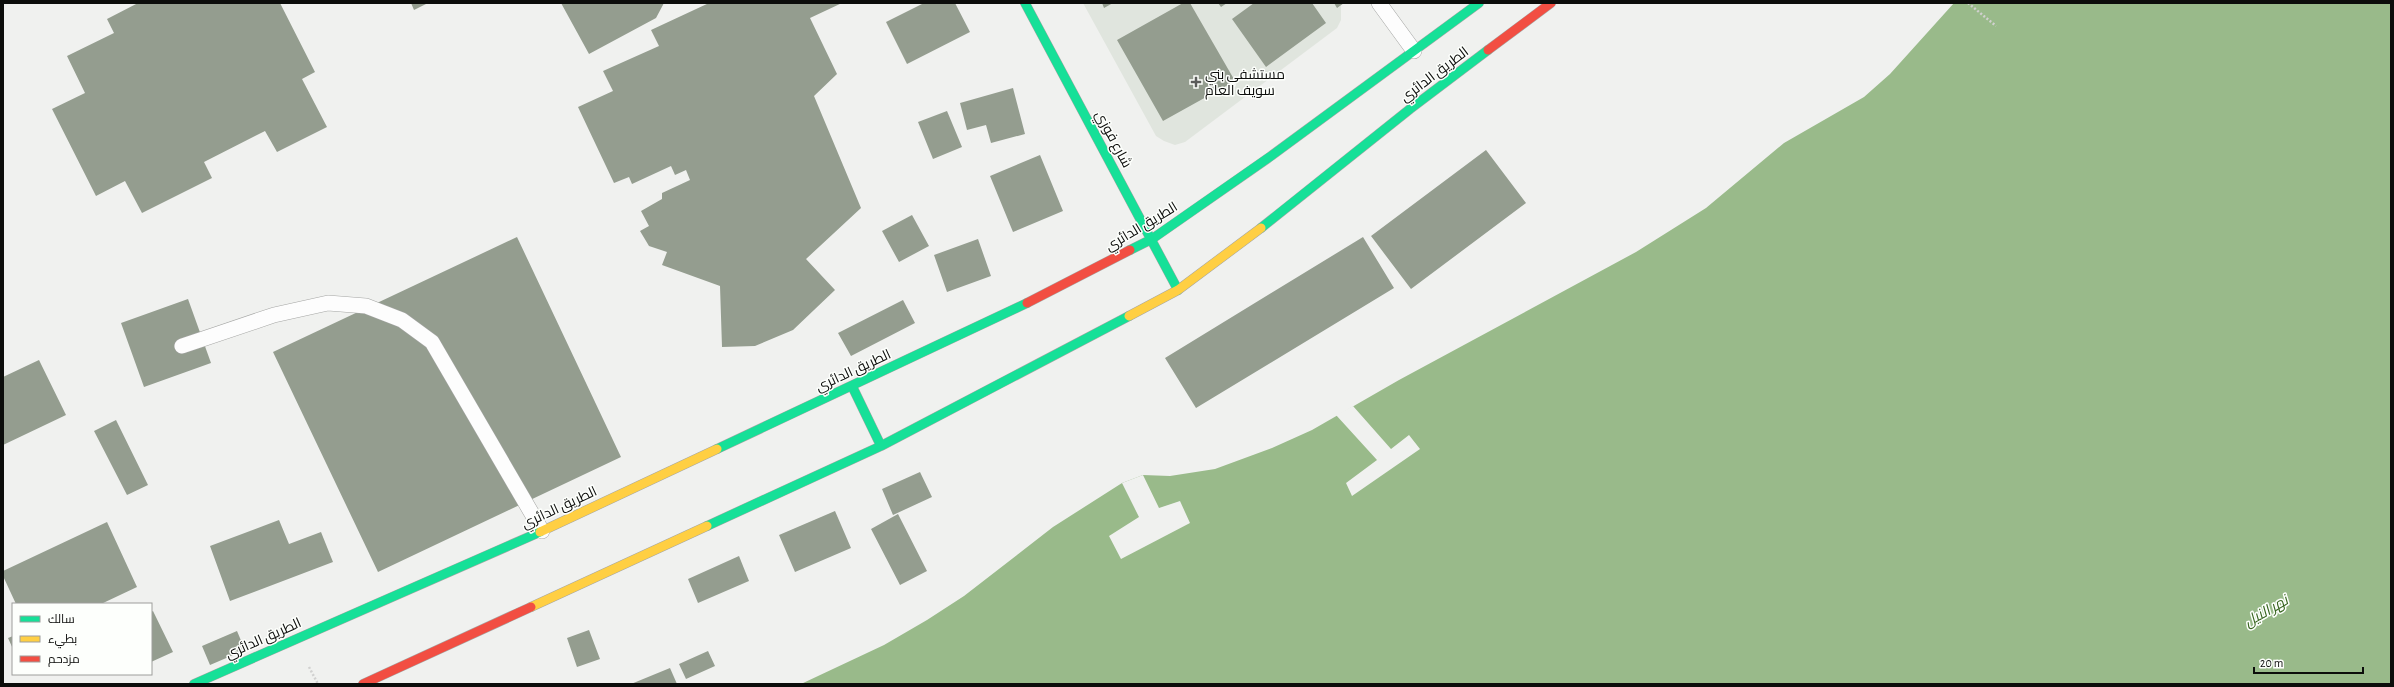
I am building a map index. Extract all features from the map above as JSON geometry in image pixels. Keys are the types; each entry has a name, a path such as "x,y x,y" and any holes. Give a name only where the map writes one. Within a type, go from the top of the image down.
{"main road":[{"name":"شارع فوزي","path":"1025,3 1152,238 1178,290"},
{"name":"الطريق الدائري","path":"363,684 881,446 1178,290 1300,199 1410,109 1551,3"},
{"name":"الطريق الدائري","path":"194,684 542,531 1067,284 1152,238 1271,156 1414,51 1474,4"},
{"path":"852,386 881,446"}],"lane":[{"path":"1379,3 1414,51"},
{"path":"182,346 274,315 328,303 366,306 402,320 432,342 542,531"}],"path":[{"path":"1968,3 1996,26"}],"shaded area":[{"name":"مستشفي بني سويف العام","path":"1083,3 1344,3 1341,5 1341,20 1337,28 1185,142 1175,145 1156,136"}],"water":[{"name":"نهر النيل","path":"1954,3 2391,3 2391,684 801,684 884,645 927,620 964,596 1053,527 1122,483 1143,475 1170,476 1215,469 1272,448 1312,430 1399,380 1636,252 1706,208 1784,143 1864,97 1890,74"}],"pier":[{"path":"1353,406 1391,449 1409,435 1420,449 1352,496 1346,483 1377,460 1336,415"},
{"path":"1143,475 1159,508 1180,501 1190,523 1121,559 1109,536 1139,517 1122,483"}],"building":[{"path":"138,3 280,3 315,72 302,79 327,127 277,152 265,131 204,162 212,178 142,213 125,181 96,196 52,109 85,93 67,56 114,33 107,19"},
{"path":"411,3 428,3 414,10"},
{"path":"561,3 664,3 656,18 589,54"},
{"path":"709,3 842,3 810,18 837,74 814,96 861,208 806,259 835,290 793,330 755,346 722,347 720,286 662,265 667,252 649,246 640,231 649,226 641,211 662,199 662,193 690,180 686,170 675,175 671,166 632,184 629,177 614,183 578,107 613,91 603,71 659,46 651,30"},
{"path":"924,3 955,3 970,32 907,64 886,22"},
{"path":"1102,3 1113,3 1104,8"},
{"path":"1183,3 1190,3 1235,81 1163,121 1117,40"},
{"path":"1218,3 1227,3 1221,7"},
{"path":"1254,3 1312,3 1326,23 1266,67 1232,19"},
{"path":"1334,3 1344,3 1337,8"},
{"path":"1013,88 1025,134 991,143 986,125 967,130 960,103"},
{"path":"947,111 962,147 933,159 918,122"},
{"path":"1486,150 1526,203 1411,289 1371,236"},
{"path":"1040,155 1063,211 1013,232 990,176"},
{"path":"912,215 929,246 899,262 882,231"},
{"path":"517,237 621,457 378,572 273,352"},
{"path":"1363,237 1394,288 1196,408 1165,358"},
{"path":"978,239 991,276 947,292 934,255"},
{"path":"188,299 211,363 144,387 121,323"},
{"path":"903,300 915,323 851,356 838,333"},
{"path":"39,360 66,415 3,445 3,377"},
{"path":"116,420 148,485 127,495 94,431"},
{"path":"920,472 932,497 893,515 882,489"},
{"path":"835,511 851,548 795,572 779,535"},
{"path":"898,514 927,571 900,585 871,529"},
{"path":"279,520 289,544 321,532 333,562 230,601 210,546"},
{"path":"107,522 137,587 103,603 16,603 3,576 3,571"},
{"path":"739,556 749,581 698,603 688,579"},
{"path":"152,612 173,652 152,662"},
{"path":"589,630 600,659 577,667 567,638"},
{"path":"237,631 245,650 210,665 202,646"},
{"path":"12,636 12,647 8,638"},
{"path":"708,651 715,666 686,679 679,664"},
{"path":"670,668 677,684 631,684"}],"traffic: fast":[{"path":"1025,3 1178,290"},
{"path":"1130,250 1152,239 1271,156 1479,3"},
{"path":"1261,228 1410,109 1488,50"},
{"path":"717,449 1027,303"},
{"path":"707,526 881,446 1129,316"},
{"path":"852,386 881,446"},
{"path":"194,684 540,532"}],"traffic: slow":[{"path":"1129,316 1178,290 1261,228"},
{"path":"540,532 717,449"},
{"path":"531,607 707,526"}],"traffic: jam":[{"path":"1488,50 1551,3"},
{"path":"1027,303 1130,250"},
{"path":"363,684 531,607"}],"place":[{"name":"مستشفي بني سويف العام","path":"1196,82"}]}
